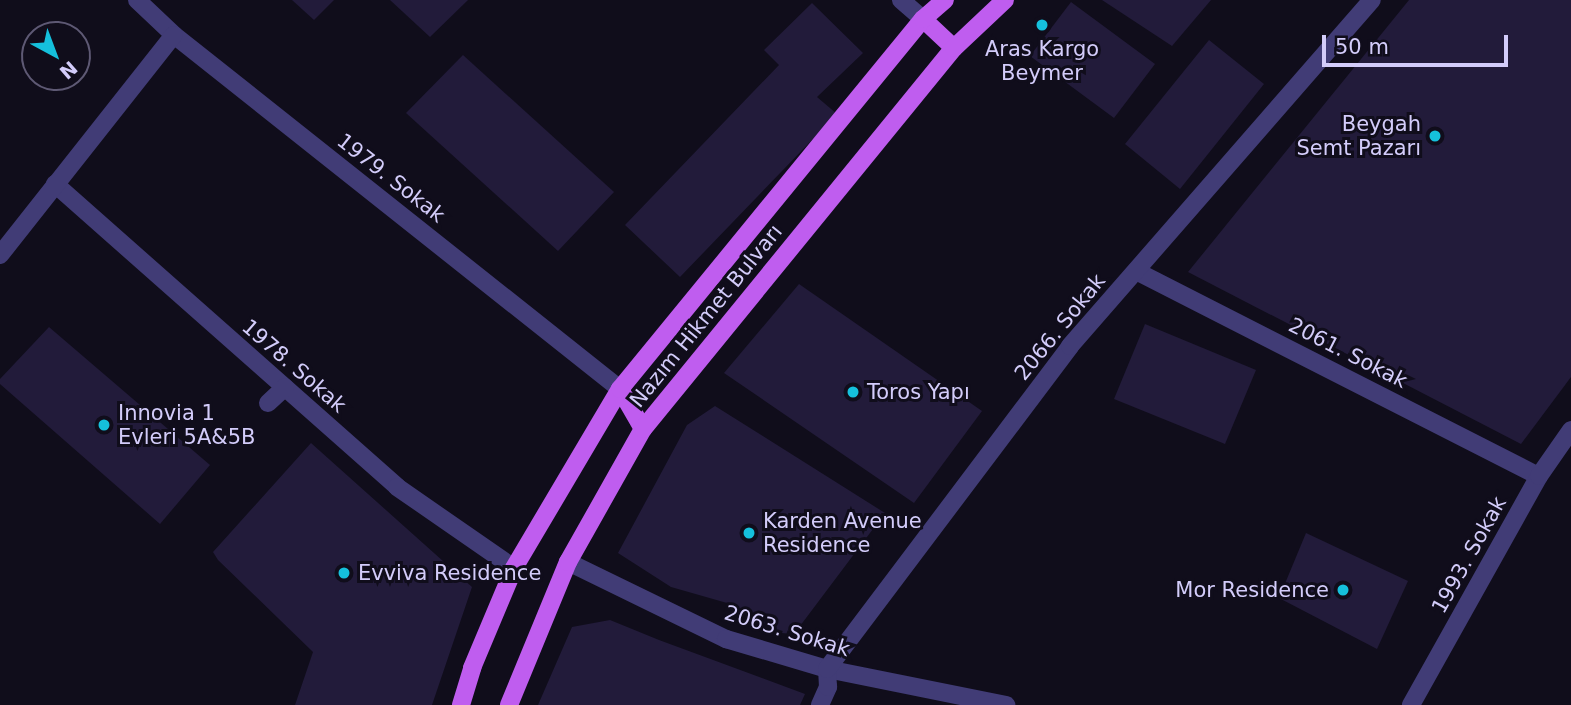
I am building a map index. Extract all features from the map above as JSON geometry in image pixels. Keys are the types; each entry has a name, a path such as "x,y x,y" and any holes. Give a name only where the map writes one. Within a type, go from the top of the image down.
{"main road":[{"name":"Nazım Hikmet Bulvarı","path":"461,705 472,668 514,568 620,389 923,19 945,0"},
{"name":"Nazım Hikmet Bulvarı","path":"509,705 568,562 643,429 954,48 1005,0"},
{"path":"923,19 954,48"},
{"path":"620,389 643,429"}],"street":[{"name":"1979. Sokak","path":"137,0 174,35 620,389"},
{"path":"901,0 923,19"},
{"name":"2066. Sokak","path":"820,705 828,687 827,669 1070,346 1372,0"},
{"path":"0,255 174,35"},
{"name":"1978. Sokak","path":"55,184 397,487 514,568"},
{"name":"2061. Sokak","path":"1136,271 1539,476"},
{"path":"268,403 285,387"},
{"name":"1993. Sokak","path":"1411,705 1539,476 1571,430"},
{"name":"2063. Sokak","path":"568,562 726,639 827,669 1006,705"}],"building":[{"path":"292,0 334,0 314,20"},
{"path":"390,0 468,0 430,37"},
{"path":"1102,0 1211,0 1172,46"},
{"name":"Beygah Semt Pazarı","path":"1409,0 1571,0 1571,377 1521,444 1188,272"},
{"path":"1071,2 1155,64 1114,118 1030,56"},
{"path":"812,3 863,53 817,97 837,114 680,277 625,225 779,65 764,50"},
{"path":"1209,40 1264,84 1180,189 1125,144"},
{"path":"463,55 614,192 558,251 406,113"},
{"name":"Toros Yapı","path":"799,284 982,411 914,503 724,373"},
{"path":"1145,324 1256,370 1225,444 1114,399"},
{"name":"Innovia 1 Evleri 5A&5B","path":"49,327 210,465 160,524 0,384 0,379"},
{"name":"Karden Avenue Residence","path":"715,406 885,513 794,634 781,633 727,603 671,587 618,553 687,425"},
{"name":"Evviva Residence","path":"311,443 472,587 432,705 295,705 313,652 218,560 213,552"},
{"name":"Mor Residence","path":"1306,533 1408,581 1377,649 1279,598"},
{"path":"610,620 805,694 800,705 538,705 572,627"}],"place":[{"name":"Aras Kargo Beymer","path":"1042,25"},
{"name":"Beygah Semt Pazarı","path":"1435,136"},
{"name":"Toros Yapı","path":"853,392"},
{"name":"Innovia 1 Evleri 5A&5B","path":"104,425"},
{"name":"Karden Avenue Residence","path":"749,533"},
{"name":"Evviva Residence","path":"344,573"},
{"name":"Mor Residence","path":"1343,590"}]}
